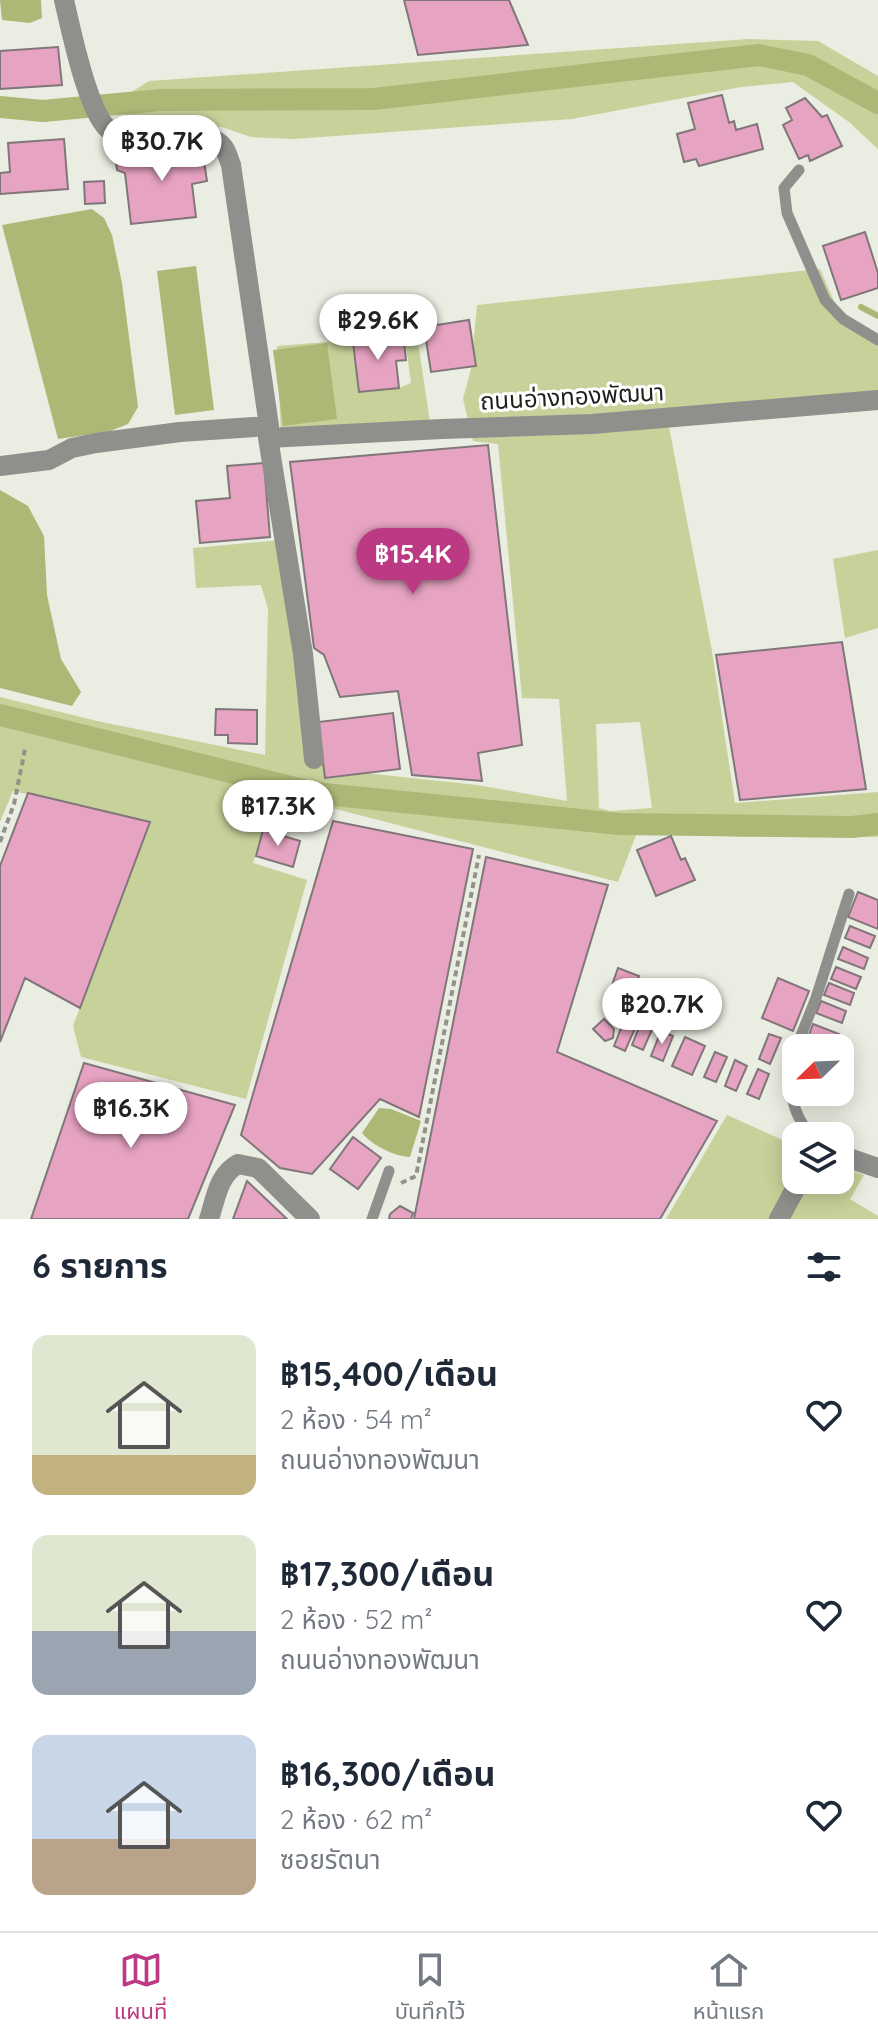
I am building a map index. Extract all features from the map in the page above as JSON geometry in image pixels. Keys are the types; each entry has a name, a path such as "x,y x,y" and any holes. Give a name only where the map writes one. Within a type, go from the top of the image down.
{"street":[{"path":"64,0 84,75 104,125 115,135 131,140 210,138 224,148 231,165 303,654 314,759"},
{"name":"ถนนอ่างทองพัฒนา","path":"0,466 49,460 72,448 96,443 180,432 592,424 878,400"},
{"path":"854,1160 878,1168"},
{"path":"209,1219 222,1178 238,1164 258,1168 310,1219"},
{"path":"779,1219 792,1194"}],"lane":[{"path":"799,170 784,188 787,213 825,300 843,319 878,340"},
{"path":"802,1034 849,894"},
{"path":"372,1219 389,1171"}],"path":[{"path":"0,842 14,804 25,749"},
{"path":"383,1188 416,1176 479,855"}],"shaded area":[{"path":"0,0 41,0 42,18 30,23 2,20"},
{"path":"749,39 818,41 878,76 878,149 849,122 793,82 741,87 572,119 293,139 251,137 222,127 132,125 116,102 149,81"},
{"path":"92,209 104,218 112,235 122,283 138,407 128,424 108,432 58,439 2,225"},
{"path":"196,266 214,410 175,415 157,271"},
{"path":"820,269 837,308 878,344 878,409 669,427 712,651 735,803 878,792 878,837 738,837 638,830 618,882 328,807 294,806 273,801 253,863 307,880 246,1099 81,1057 73,1026 150,822 13,791 0,822 0,697 97,721 265,755 268,609 261,585 196,588 193,548 293,539 308,720 337,770 477,785 567,801 559,699 522,698 498,444 473,441 463,399 471,369 477,305","holes":["640,722 652,808 610,811 599,808 596,724"]},
{"path":"415,322 430,422 281,434 277,346 351,340 359,392 399,388 411,383 403,323"},
{"path":"327,343 337,419 283,426 273,350"},
{"path":"0,490 28,506 44,536 47,595 61,659 81,692 72,706 0,688"},
{"path":"878,550 878,628 845,638 833,559"},
{"path":"379,1108 391,1109 421,1121 410,1157 384,1150 362,1133"},
{"path":"727,1115 782,1140 782,1194 787,1194 773,1219 666,1219"},
{"path":"854,1171 864,1175 854,1192"},
{"path":"802,1194 853,1194 850,1199 878,1216 878,1219 789,1219"}],"building":[{"path":"404,0 509,0 528,45 418,55"},
{"path":"58,47 62,85 0,89 0,51"},
{"path":"722,95 729,123 734,121 736,130 757,124 763,149 699,166 696,159 684,162 677,134 695,129 688,103"},
{"path":"805,98 822,117 827,115 842,146 810,161 808,155 799,159 783,125 792,120 786,108"},
{"path":"64,139 68,189 0,194 0,173 10,172 8,143"},
{"path":"202,148 207,181 192,184 196,217 131,224 125,173 117,170 115,154"},
{"path":"104,181 105,203 85,204 84,182"},
{"path":"865,232 878,273 878,288 841,300 823,246"},
{"path":"469,320 476,366 431,372 424,327"},
{"path":"390,327 392,343 404,342 406,360 396,361 399,388 359,392 353,343 374,341 373,329"},
{"path":"488,445 522,745 478,753 482,781 412,775 398,691 340,697 324,655 314,648 290,462"},
{"path":"264,463 270,537 200,543 196,501 230,498 227,466"},
{"path":"842,642 866,789 740,800 716,655"},
{"path":"216,709 257,710 257,744 228,743 228,735 215,735"},
{"path":"393,713 400,769 325,778 318,722"},
{"path":"28,793 150,822 80,1008 25,978 0,1042 0,866"},
{"path":"333,821 473,849 419,1117 380,1099 312,1174 280,1168 241,1135"},
{"path":"263,830 300,841 293,867 256,856"},
{"path":"671,836 681,860 685,858 695,880 656,896 637,850"},
{"path":"486,857 608,885 557,1052 717,1121 660,1219 414,1219"},
{"path":"858,892 878,900 878,929 848,917"},
{"path":"850,926 875,936 870,948 845,938"},
{"path":"843,947 868,958 864,969 838,959"},
{"path":"836,967 861,977 856,989 831,979"},
{"path":"618,968 639,976 622,1020 614,1017 617,1009 605,1005"},
{"path":"778,978 809,991 793,1031 762,1018"},
{"path":"829,983 854,993 850,1005 824,995"},
{"path":"821,1001 846,1011 842,1023 816,1013"},
{"path":"604,1019 614,1029 613,1038 605,1041 593,1029"},
{"path":"642,1020 654,1025 643,1050 632,1045"},
{"path":"624,1021 636,1026 625,1051 614,1046"},
{"path":"813,1024 839,1034 809,1034"},
{"path":"661,1031 673,1036 663,1061 651,1056"},
{"path":"769,1034 781,1038 770,1064 759,1059"},
{"path":"685,1037 705,1046 692,1075 672,1066"},
{"path":"715,1052 727,1057 716,1082 704,1077"},
{"path":"735,1060 747,1066 736,1091 725,1086"},
{"path":"84,1063 235,1105 188,1219 31,1219"},
{"path":"758,1069 769,1074 759,1099 747,1094"},
{"path":"353,1137 381,1158 358,1189 330,1169"},
{"path":"247,1181 287,1219 233,1219"},
{"path":"400,1206 413,1213 411,1219 389,1219 390,1214"}],"waterway":[{"path":"0,107 43,111 160,100 374,99 759,55 808,65 878,103"},
{"path":"861,307 878,316"},
{"path":"0,715 315,793 619,824 852,827 878,824"}]}
